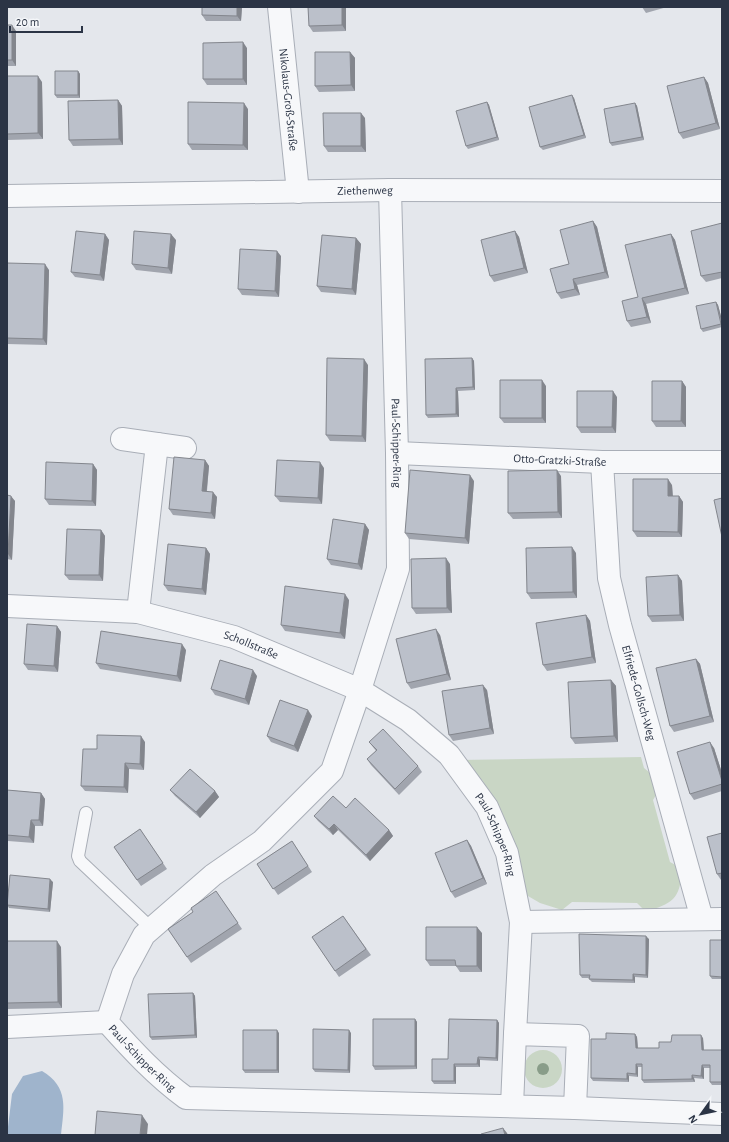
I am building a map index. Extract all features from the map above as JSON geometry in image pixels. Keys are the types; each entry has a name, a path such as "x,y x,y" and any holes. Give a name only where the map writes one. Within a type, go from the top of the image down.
{"street":[{"name":"Nikolaus-Groß-Straße","path":"279,7 298,192"},
{"name":"Ziethenweg","path":"7,196 390,190 722,192"},
{"name":"Paul-Schipper-Ring","path":"390,190 397,453 398,569 360,690 332,771 262,842 213,875 144,935 123,974 107,1022 158,1077 186,1098 575,1108"},
{"path":"122,439 185,448"},
{"path":"138,612 157,444"},
{"name":"Otto-Gratzki-Straße","path":"397,453 602,462 722,462"},
{"name":"Elfriede-Gollsch-Weg","path":"521,922 712,919 620,625 609,578 602,462"},
{"name":"Schollstraße","path":"7,606 138,612 234,637 360,690"},
{"name":"Paul-Schipper-Ring","path":"360,690 408,720 449,755 487,807 507,853 521,922 512,1106"},
{"path":"7,1027 107,1022"},
{"path":"515,1034 578,1036 575,1108 722,1114"}],"lane":[{"path":"86,813 78,856 80,861 152,929"}],"green space":[{"path":"641,757 644,768 655,777 659,790 653,800 670,862 681,868 680,886 674,898 663,906 645,911 637,903 572,902 562,910 540,903 528,896 519,882 509,848 513,838 499,806 482,780 474,780 457,760"},
{"path":"539,1050 547,1050 557,1055 561,1062 561,1076 557,1083 547,1088 539,1088 529,1083 527,1080 524,1073 524,1065 529,1055 532,1053"}],"water":[{"path":"42,1071 51,1077 61,1091 63,1099 63,1116 61,1135 7,1135 12,1094 23,1076"}],"building":[{"path":"202,7 237,7 237,16 202,15"},
{"path":"308,7 342,7 342,25 309,26"},
{"path":"7,25 12,25 12,60 7,60"},
{"path":"243,42 243,79 203,79 203,43"},
{"path":"315,52 350,52 351,85 315,86"},
{"path":"55,71 78,71 78,95 55,95"},
{"path":"7,76 38,76 38,133 7,134"},
{"path":"704,77 716,123 679,133 667,86"},
{"path":"572,95 584,135 540,147 529,107"},
{"path":"118,100 119,139 69,140 68,101"},
{"path":"188,102 244,103 243,145 188,144"},
{"path":"487,102 497,137 466,146 456,111"},
{"path":"635,103 642,137 610,143 604,109"},
{"path":"323,113 361,113 361,146 324,146"},
{"path":"593,221 605,272 573,279 575,289 557,293 550,269 569,264 560,230"},
{"path":"722,223 722,272 701,276 691,231"},
{"path":"76,231 105,234 100,275 71,272"},
{"path":"134,231 171,234 168,268 132,264"},
{"path":"515,231 524,268 490,276 481,240"},
{"path":"671,234 685,288 642,298 647,317 627,321 622,301 638,297 625,245"},
{"path":"322,235 356,238 352,289 317,286"},
{"path":"240,249 277,251 275,291 238,289"},
{"path":"7,263 45,264 43,339 7,338"},
{"path":"716,302 721,324 701,329 696,306"},
{"path":"327,358 364,359 362,436 326,435"},
{"path":"472,358 473,387 456,388 456,414 426,415 425,359"},
{"path":"500,380 542,380 542,418 500,418"},
{"path":"652,381 682,381 681,421 652,421"},
{"path":"577,391 613,391 612,427 577,427"},
{"path":"174,457 205,460 202,491 213,492 211,513 169,509"},
{"path":"277,460 320,462 318,498 275,496"},
{"path":"46,462 93,464 92,501 45,499"},
{"path":"410,470 470,475 465,538 405,533"},
{"path":"557,470 558,512 508,513 508,471"},
{"path":"633,479 668,479 668,496 679,496 678,532 633,531"},
{"path":"7,495 11,496 8,554 7,554"},
{"path":"722,498 722,537 714,500"},
{"path":"333,519 365,524 358,564 327,559"},
{"path":"67,529 101,530 99,575 65,575"},
{"path":"168,544 206,548 202,589 164,585"},
{"path":"572,547 573,592 527,593 526,548"},
{"path":"446,558 447,608 412,608 411,559"},
{"path":"678,575 680,615 648,616 646,577"},
{"path":"285,586 345,594 340,633 281,625"},
{"path":"586,615 592,657 543,665 536,623"},
{"path":"27,624 57,626 54,666 24,664"},
{"path":"436,629 447,674 407,683 396,639"},
{"path":"101,631 182,644 177,676 96,663"},
{"path":"696,659 710,716 670,726 656,668"},
{"path":"220,660 253,670 245,699 211,689"},
{"path":"611,680 614,736 571,738 568,682"},
{"path":"483,685 490,728 449,735 442,691"},
{"path":"280,700 308,710 294,746 267,736"},
{"path":"383,729 418,766 395,789 367,759 377,750 369,742"},
{"path":"97,735 141,736 140,764 125,763 124,787 81,786 83,749 97,749"},
{"path":"710,742 722,784 690,794 677,752"},
{"path":"190,769 215,791 196,812 170,790"},
{"path":"7,790 41,793 39,820 31,820 29,837 7,835"},
{"path":"333,796 346,808 355,798 389,830 366,855 334,824 329,829 314,816"},
{"path":"140,829 163,863 137,880 114,847"},
{"path":"722,833 722,873 717,874 707,837"},
{"path":"467,840 483,878 451,892 435,853"},
{"path":"292,841 308,866 273,889 257,864"},
{"path":"10,875 50,879 48,909 7,905"},
{"path":"216,891 238,923 187,957 168,929 193,912 191,908"},
{"path":"343,916 366,949 335,971 312,937"},
{"path":"426,927 477,927 477,966 456,966 455,960 426,960"},
{"path":"579,934 646,936 646,975 633,974 633,980 589,979 590,975 580,975"},
{"path":"710,940 722,940 722,977 710,976"},
{"path":"7,941 57,941 58,1002 7,1003"},
{"path":"193,993 195,1035 150,1037 148,994"},
{"path":"373,1019 415,1019 415,1066 373,1066"},
{"path":"449,1019 497,1020 496,1058 478,1057 477,1064 454,1064 454,1081 432,1081 432,1059 448,1059"},
{"path":"313,1029 349,1030 348,1070 313,1069"},
{"path":"243,1030 277,1030 277,1070 243,1070"},
{"path":"606,1033 635,1034 636,1048 659,1048 659,1042 671,1042 672,1035 701,1035 702,1050 722,1050 722,1082 710,1082 710,1065 702,1065 701,1076 692,1075 692,1079 642,1080 642,1064 636,1064 636,1074 627,1073 627,1079 591,1078 591,1039 606,1039"},
{"path":"97,1111 142,1115 140,1135 95,1135"},
{"path":"503,1128 505,1135 481,1134"}]}
